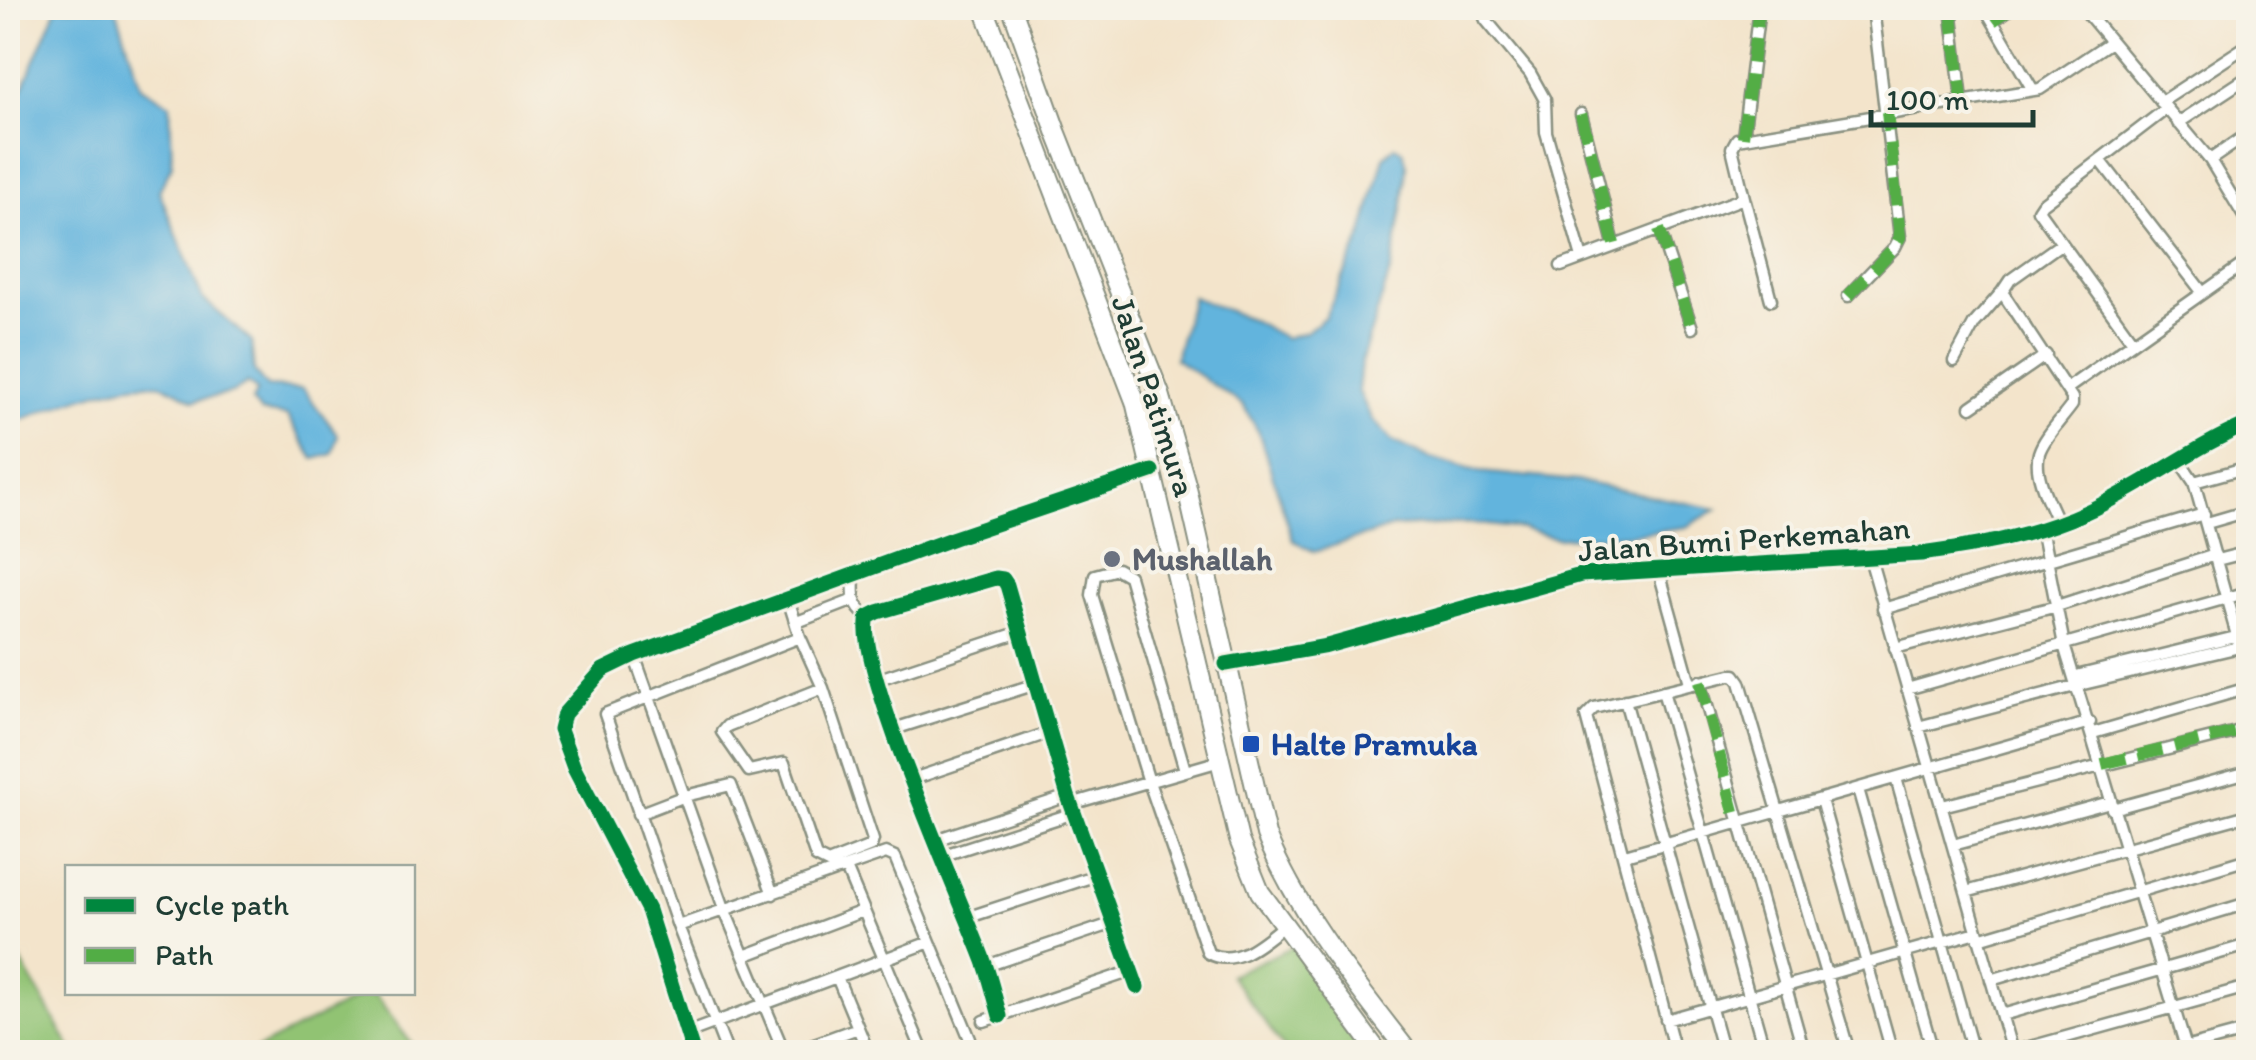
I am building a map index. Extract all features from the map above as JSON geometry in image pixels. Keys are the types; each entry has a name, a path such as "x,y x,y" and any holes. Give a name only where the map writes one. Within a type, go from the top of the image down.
{"highway":[{"name":"Jalan Patimura","path":"984,8 1135,402 1239,840 1260,892 1378,1052"},
{"name":"Jalan Patimura","path":"1012,8 1160,394 1186,484 1266,835 1282,875 1310,922 1408,1052"}],"street":[{"path":"1481,8 1546,100 1546,132 1582,258"},
{"path":"1744,137 1759,8 1772,8"},
{"path":"1848,296 1900,238 1873,8"},
{"path":"1950,8 1962,100"},
{"path":"1985,8 2033,90"},
{"path":"1993,21 2011,8"},
{"path":"2083,8 2210,160 2248,223"},
{"path":"1772,300 1744,198 1732,148 1734,142 1887,112 2040,89 2109,43"},
{"path":"2134,342 2039,213 2040,206 2100,161 2164,105 2248,45"},
{"path":"2178,123 2248,77"},
{"path":"1582,114 1614,244"},
{"path":"2210,160 2248,134"},
{"path":"2100,161 2203,293"},
{"path":"1562,266 1744,198"},
{"path":"1658,229 1692,328"},
{"path":"1954,362 1974,324 2010,280 2062,243"},
{"path":"2068,388 2248,261"},
{"path":"2002,292 2068,388 2072,406 2038,458 2044,489 2058,524"},
{"path":"1972,407 2046,355"},
{"name":"Jalan Bumi Perkemahan","path":"1226,664 1327,646 1581,575 1870,558 1977,546 2058,524 2248,424"},
{"path":"2179,460 2194,482 2244,641 2248,675"},
{"path":"2194,482 2248,467"},
{"path":"693,1052 648,910 574,768 560,730 564,714 603,670 634,654 1152,471"},
{"path":"1883,609 2205,518 2248,511"},
{"path":"2041,528 2064,644 2186,1048"},
{"path":"1895,648 2248,552"},
{"path":"1870,558 2012,1052 2247,987"},
{"path":"1658,568 1804,1052"},
{"path":"1185,770 1129,576 1117,569 1094,576 1092,594 1149,782 1208,953 1219,959 1231,958 1253,949 1284,926"},
{"path":"854,576 854,600 858,610 868,617"},
{"path":"868,617 1000,578 1006,586 1071,804 1138,988"},
{"path":"1907,689 2248,592"},
{"path":"788,598 823,688 874,843 828,863 816,857 784,763 749,771 722,734 726,726 823,688"},
{"path":"797,622 854,600"},
{"path":"868,617 866,629 876,680 934,840 986,966 1000,1016"},
{"path":"876,680 1020,632"},
{"path":"728,1052 678,926 604,717 608,711 800,637"},
{"path":"1918,727 2077,680 2244,641"},
{"path":"634,654 725,912 784,1052"},
{"path":"1675,1052 1586,716 1594,708 1730,674 1738,678 1848,1052"},
{"path":"894,729 1036,684"},
{"path":"1625,855 1931,768 2248,688"},
{"path":"1663,691 1765,1052"},
{"path":"1625,700 1722,1052"},
{"path":"1942,806 2248,730"},
{"path":"912,779 1051,732"},
{"path":"934,840 1220,760"},
{"path":"1952,845 2248,772"},
{"path":"1896,778 1973,1052"},
{"path":"638,814 684,796 732,786 773,894"},
{"path":"1858,789 1933,1052"},
{"path":"1821,800 1892,1052"},
{"path":"941,856 1071,804"},
{"path":"1966,892 2248,815"},
{"path":"678,926 886,853 893,855 972,1043 952,1052"},
{"path":"1666,1020 2248,859"},
{"path":"846,868 923,1052"},
{"path":"966,918 1097,875"},
{"path":"1991,980 2248,903"},
{"path":"744,956 863,912"},
{"path":"986,966 1114,923"},
{"path":"687,1033 930,942"},
{"path":"2002,1015 2248,945"},
{"path":"984,1021 1132,971"},
{"path":"837,977 868,1052"},
{"path":"792,1052 858,1028"},
{"path":"2170,1052 2204,1048 2248,1031"}],"green space":[{"path":"8,939 73,1052 8,1052"},
{"path":"1294,946 1372,1052 1287,1052 1230,975"},
{"path":"362,995 375,995 418,1052 251,1052"}],"water":[{"path":"57,8 116,8 141,87 170,104 172,165 159,191 202,298 251,341 254,371 267,387 303,389 338,435 333,454 314,459 287,416 261,412 252,401 257,391 248,383 232,393 194,401 166,386 130,385 8,425 8,123"},
{"path":"1395,146 1403,151 1407,166 1403,204 1392,266 1361,362 1358,390 1371,418 1392,441 1430,458 1480,472 1577,481 1717,509 1686,527 1633,534 1557,538 1523,529 1471,523 1393,527 1314,552 1293,540 1259,433 1243,405 1175,359 1192,297 1250,319 1285,338 1306,332 1325,317 1363,234 1384,157"}],"marked path":[{"path":"1743,137 1759,8"},
{"path":"1951,8 1962,100"},
{"path":"1993,21 2011,8"},
{"path":"1848,296 1900,237 1887,112"},
{"path":"1581,114 1614,244"},
{"path":"1659,229 1692,328"},
{"path":"1700,681 1737,823"},
{"path":"2102,764 2248,729"}],"cycle path":[{"path":"1226,664 1327,646 1581,575 1921,554 2005,539 2086,512 2248,424"},
{"path":"693,1052 648,910 574,768 560,730 564,714 603,670 634,655 954,538 1152,471"},
{"path":"1000,1016 985,964 893,731 868,642 868,617 996,578 1007,585 1068,796 1137,987"}],"place":[{"name":"Mushallah","path":"1112,559"},
{"name":"Halte Pramuka","path":"1251,744"}]}
